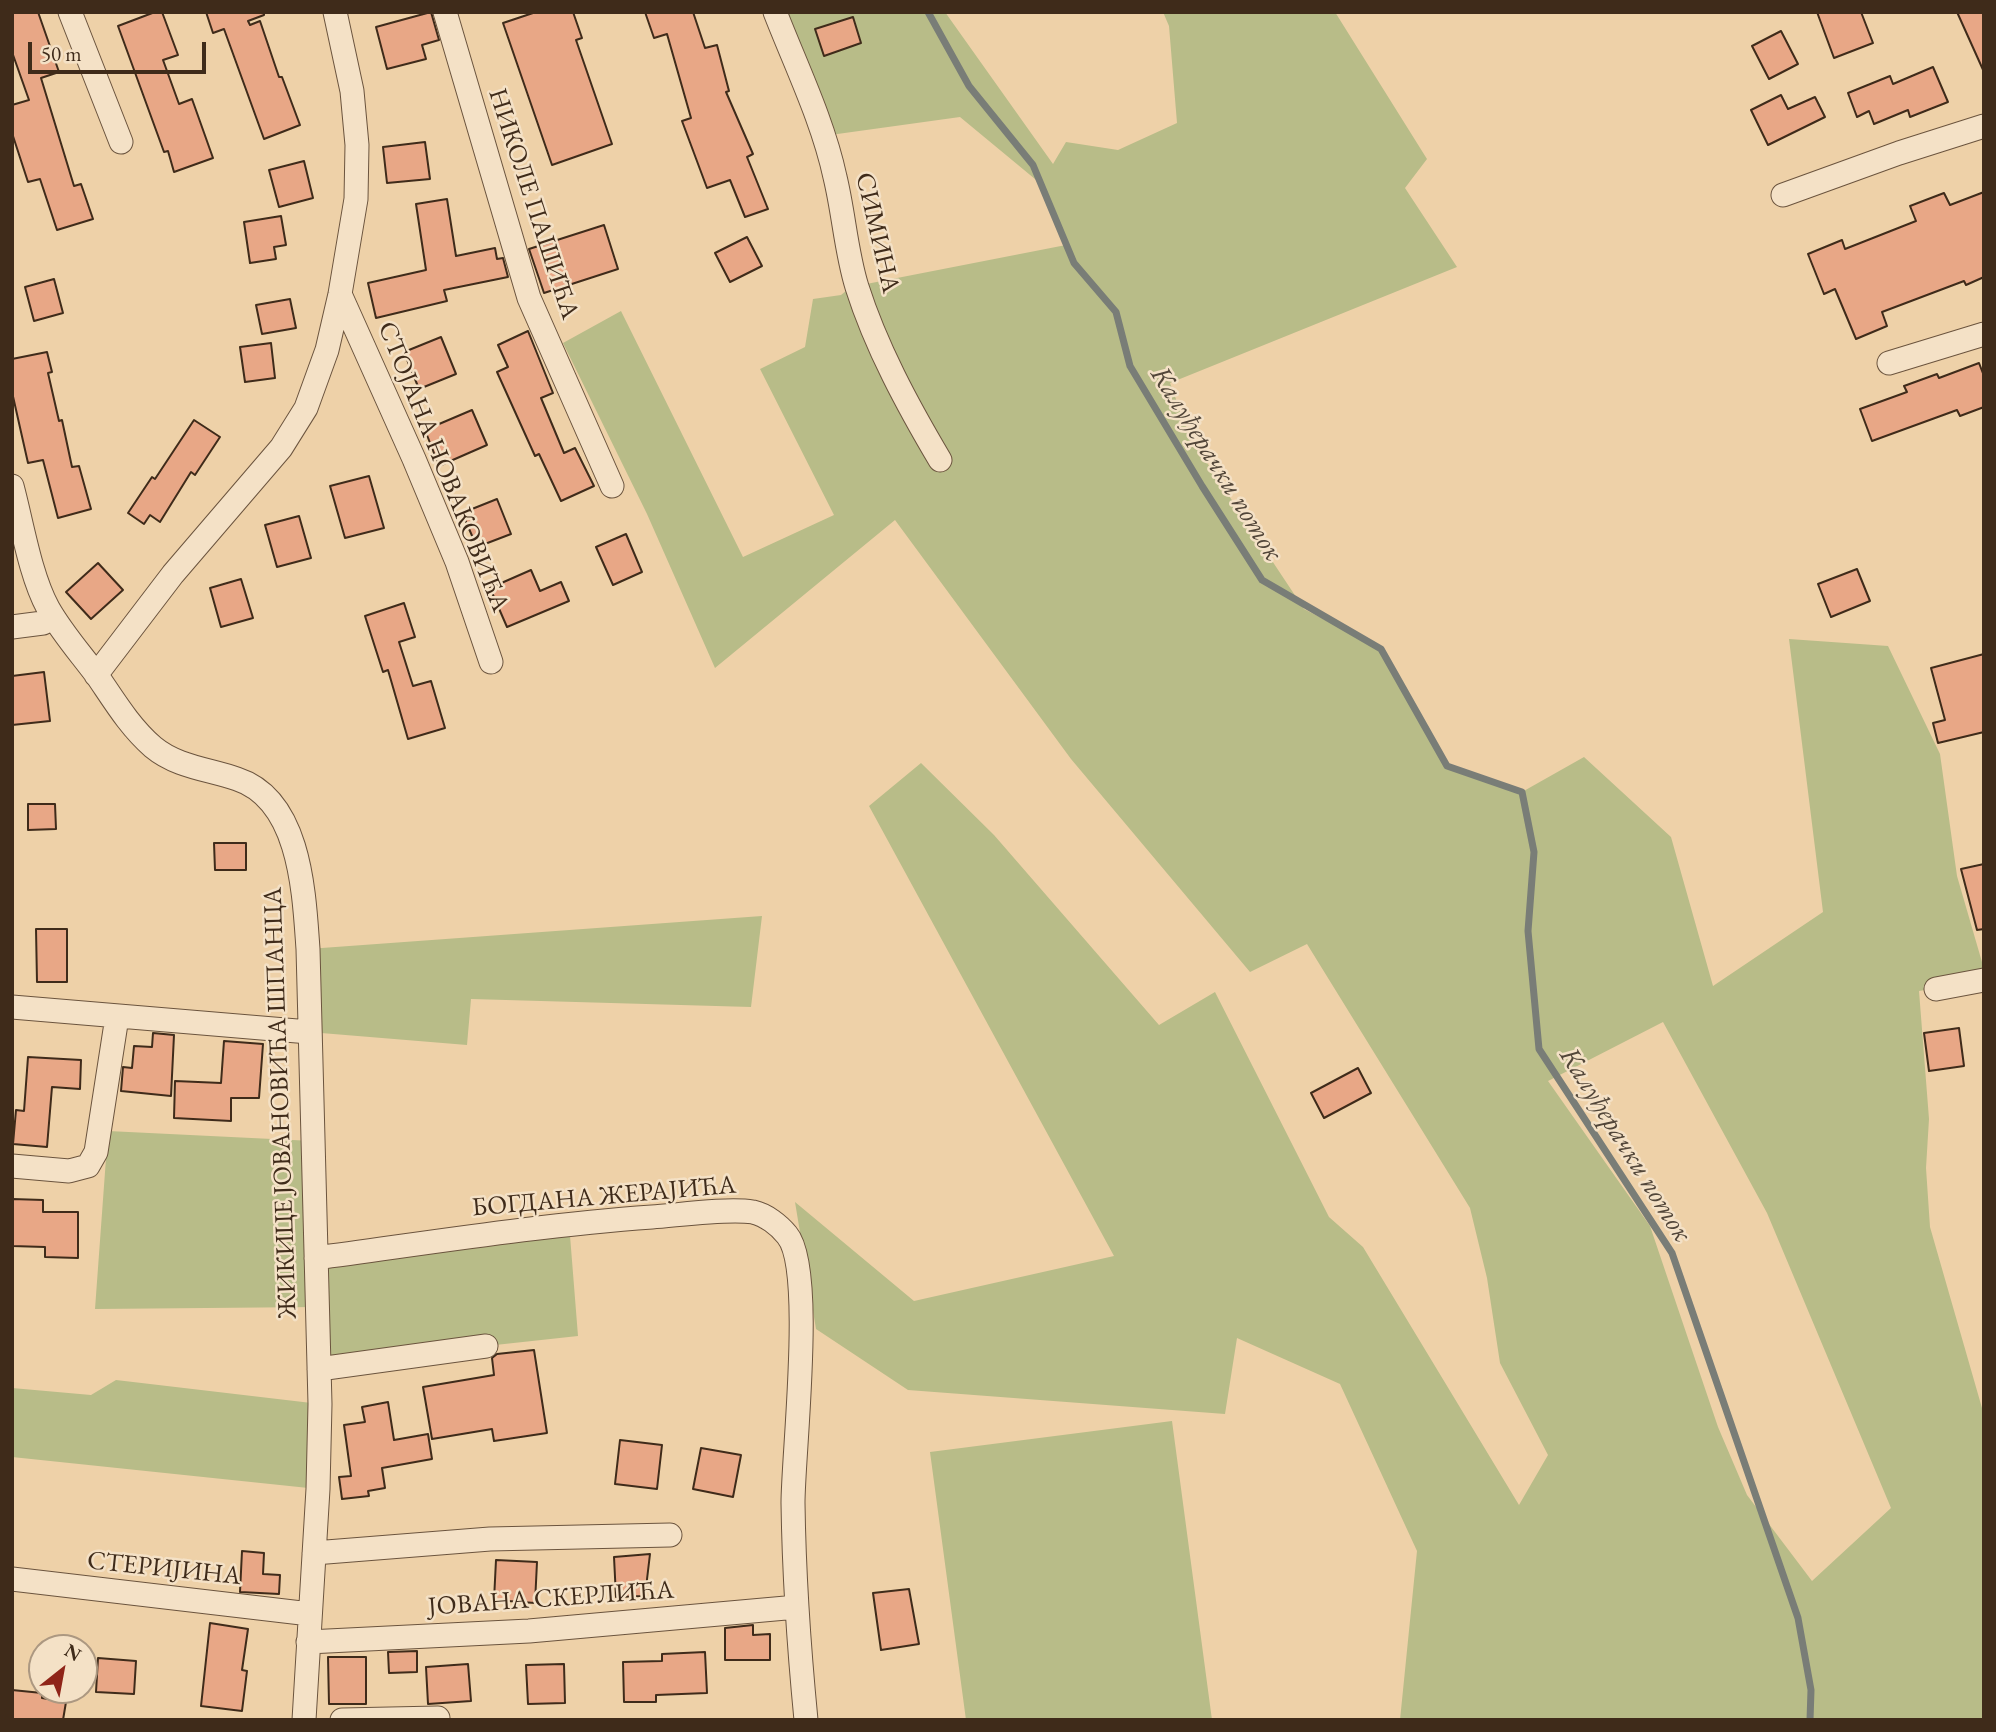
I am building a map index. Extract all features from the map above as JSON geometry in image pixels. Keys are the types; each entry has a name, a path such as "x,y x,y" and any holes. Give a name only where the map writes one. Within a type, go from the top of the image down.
{"street":[{"path":"70,12 121,142"},
{"path":"96,675 173,574 281,448 306,408 327,350 341,294 356,200 357,145 352,91 335,12"},
{"name":"НИКОЛЕ ПАШИЋА","path":"445,12 529,298 612,486"},
{"name":"СИМИНА","path":"775,12 832,166 857,287 876,336 913,414 940,460"},
{"path":"1783,195 1984,126"},
{"name":"СТОЈАНА НОВАКОВИЋА","path":"341,294 457,562 491,662"},
{"path":"1889,363 1984,334"},
{"name":"ЖИКИЦЕ ЈОВАНОВИЋА ШПАНЦА","path":"12,486 47,606 133,728 155,749 191,767 252,785 273,804 295,850 304,891 309,949 309,1032 320,1369 318,1489 304,1720"},
{"path":"12,627 43,623 54,618"},
{"path":"1936,989 1984,980"},
{"path":"12,1007 309,1032"},
{"path":"12,1166 69,1171 88,1166 96,1152 117,1017"},
{"name":"БОГДАНА ЖЕРАЈИЋА","path":"316,1258 569,1223 752,1212 773,1222 788,1236 793,1243 800,1280 793,1501 797,1607 806,1720"},
{"path":"320,1369 486,1346"},
{"path":"314,1553 490,1539 670,1535"},
{"name":"СТЕРИЈИНА","path":"12,1579 310,1614"},
{"name":"ЈОВАНА СКЕРЛИЋА","path":"308,1642 529,1631 797,1607"},
{"path":"342,1720 438,1718"}],"green space":[{"path":"772,12 945,12 1053,164 1066,142 1118,150 1177,123 1169,26 1163,12 1335,12 1427,159 1405,188 1457,267 1170,383 1190,437 1304,609 1381,649 1447,766 1522,792 1584,757 1671,837 1713,986 1823,912 1789,639 1888,646 1940,754 1957,876 1984,969 1984,980 1919,991 1929,1119 1926,1168 1930,1227 1984,1415 1984,1720 1400,1720 1417,1551 1340,1384 1237,1338 1225,1414 908,1390 816,1329 795,1202 914,1301 1114,1256 869,806 921,763 994,835 1159,1025 1215,992 1329,1217 1363,1247 1519,1505 1548,1455 1500,1363 1487,1278 1470,1208 1307,944 1250,972 1071,759 895,520 715,668 647,514 563,343 621,311 743,557 834,515 760,369 805,347 813,299 841,295 851,287 1066,245 1041,184 960,117 823,136","holes":["1663,1022 1767,1213 1891,1508 1812,1581 1747,1495 1718,1427 1650,1226 1548,1081"]},
{"path":"762,916 751,1007 471,999 467,1045 309,1032 308,949"},
{"path":"108,1131 313,1141 316,1258 569,1223 578,1336 319,1369 317,1307 95,1309"},
{"path":"116,1380 320,1404 318,1489 12,1457 12,1388 91,1395"},
{"path":"1172,1421 1212,1720 966,1720 930,1452"}],"building":[{"path":"12,12 38,12 59,72 41,78 74,186 81,184 93,219 57,230 40,179 28,182 12,133 12,105 29,100 12,52"},
{"path":"155,12 162,12 178,55 163,60 179,104 192,99 213,158 174,172 168,151 164,152 118,26"},
{"path":"206,12 264,12 264,15 248,21 250,25 260,21 279,77 282,77 300,125 264,139 224,29 213,33"},
{"path":"431,12 439,40 422,45 426,59 387,69 376,27"},
{"path":"536,12 573,12 582,38 576,40 612,144 552,165 503,23"},
{"path":"645,12 693,12 705,48 717,45 729,91 726,92 753,154 747,157 768,209 745,217 730,180 707,188 682,121 691,118 667,34 654,38"},
{"path":"1817,12 1861,12 1873,43 1834,58"},
{"path":"1957,12 1984,12 1984,72"},
{"path":"853,17 861,43 824,56 815,29"},
{"path":"1781,31 1798,64 1769,79 1752,46"},
{"path":"1933,67 1948,102 1910,117 1908,110 1874,124 1869,111 1857,117 1848,93 1890,76 1893,84"},
{"path":"1781,95 1788,109 1815,97 1825,117 1768,145 1751,110"},
{"path":"425,142 430,179 387,183 383,147"},
{"path":"304,161 313,198 279,207 269,170"},
{"path":"1984,192 1984,277 1966,285 1964,281 1882,312 1887,326 1856,339 1835,289 1824,294 1808,254 1842,240 1845,249 1916,221 1910,206 1944,193 1950,205"},
{"path":"447,199 456,256 495,248 497,259 503,258 508,277 444,290 447,301 376,318 368,283 426,270 416,204"},
{"path":"281,216 286,245 274,247 276,259 250,263 244,222"},
{"path":"604,225 618,269 544,293 529,249"},
{"path":"747,237 762,266 730,282 715,253"},
{"path":"54,279 63,313 34,321 25,287"},
{"path":"290,299 296,328 262,334 256,305"},
{"path":"528,331 553,393 541,398 564,453 575,448 594,486 561,501 539,454 535,456 497,372 508,367 498,345"},
{"path":"441,337 456,374 419,389 404,352"},
{"path":"271,343 275,378 245,382 240,347"},
{"path":"47,352 52,372 48,373 59,421 62,420 72,467 79,466 91,509 58,518 43,460 28,463 12,392 12,359"},
{"path":"1979,363 1984,376 1984,407 1960,416 1957,410 1872,441 1860,409 1907,392 1904,386 1937,374 1939,378"},
{"path":"472,410 487,445 439,466 425,430"},
{"path":"194,420 220,437 195,475 191,472 160,522 150,515 144,524 128,513 152,477 155,479"},
{"path":"369,476 384,528 345,538 330,486"},
{"path":"497,499 511,534 477,547 462,513"},
{"path":"299,516 311,558 277,567 265,525"},
{"path":"626,534 642,572 613,585 596,547"},
{"path":"98,563 123,590 91,619 66,592"},
{"path":"1857,569 1870,601 1831,617 1818,584"},
{"path":"531,570 540,591 561,582 569,601 507,627 490,588"},
{"path":"241,579 253,618 221,627 210,588"},
{"path":"404,603 415,637 399,642 413,686 431,681 445,728 408,739 388,670 383,672 365,616"},
{"path":"1984,654 1984,732 1938,743 1933,723 1945,720 1931,668"},
{"path":"44,672 50,721 12,725 12,676"},
{"path":"28,804 55,804 56,829 28,830"},
{"path":"214,843 246,843 246,870 215,870"},
{"path":"1984,864 1984,929 1977,930 1961,869"},
{"path":"36,929 67,929 67,982 37,982"},
{"path":"1959,1028 1964,1066 1929,1071 1924,1033"},
{"path":"153,1033 174,1035 171,1096 121,1091 123,1067 132,1068 134,1046 152,1047"},
{"path":"224,1041 263,1044 259,1098 231,1098 231,1121 174,1118 175,1081 221,1083"},
{"path":"28,1057 81,1060 80,1089 52,1087 47,1147 13,1144 16,1110 24,1111"},
{"path":"1358,1068 1371,1093 1324,1118 1311,1093"},
{"path":"12,1199 43,1200 43,1212 78,1212 78,1258 45,1257 45,1247 12,1246"},
{"path":"534,1350 547,1433 494,1441 492,1429 432,1439 423,1387 494,1375 492,1358 497,1354"},
{"path":"388,1402 394,1440 428,1434 432,1459 382,1468 385,1488 368,1491 369,1496 342,1499 339,1477 351,1476 344,1425 365,1422 362,1407"},
{"path":"620,1440 662,1445 657,1489 615,1484"},
{"path":"701,1448 741,1455 733,1497 693,1489"},
{"path":"242,1551 264,1553 263,1574 280,1575 279,1594 240,1592"},
{"path":"650,1554 645,1596 616,1597 614,1557"},
{"path":"496,1560 537,1562 535,1603 494,1600"},
{"path":"909,1589 919,1644 881,1650 873,1593"},
{"path":"210,1623 248,1629 242,1670 247,1671 242,1711 201,1706"},
{"path":"753,1625 753,1635 770,1634 770,1660 725,1660 725,1628"},
{"path":"417,1651 417,1672 389,1673 388,1652"},
{"path":"705,1652 707,1693 656,1695 656,1702 624,1702 623,1662 662,1661 662,1654"},
{"path":"328,1657 366,1657 366,1704 329,1704"},
{"path":"98,1658 136,1661 134,1694 98,1692"},
{"path":"468,1664 471,1701 428,1704 426,1667"},
{"path":"564,1664 565,1703 528,1704 526,1665"},
{"path":"12,1690 28,1692 28,1704 66,1704 63,1720 12,1720"}],"waterway":[{"name":"Калуђерачки поток","path":"928,12 969,86 1033,165 1074,263 1116,312 1130,366 1262,580 1381,649 1447,766 1522,792 1534,852 1528,931 1539,1049 1672,1253 1798,1618 1811,1690 1810,1720"}]}
